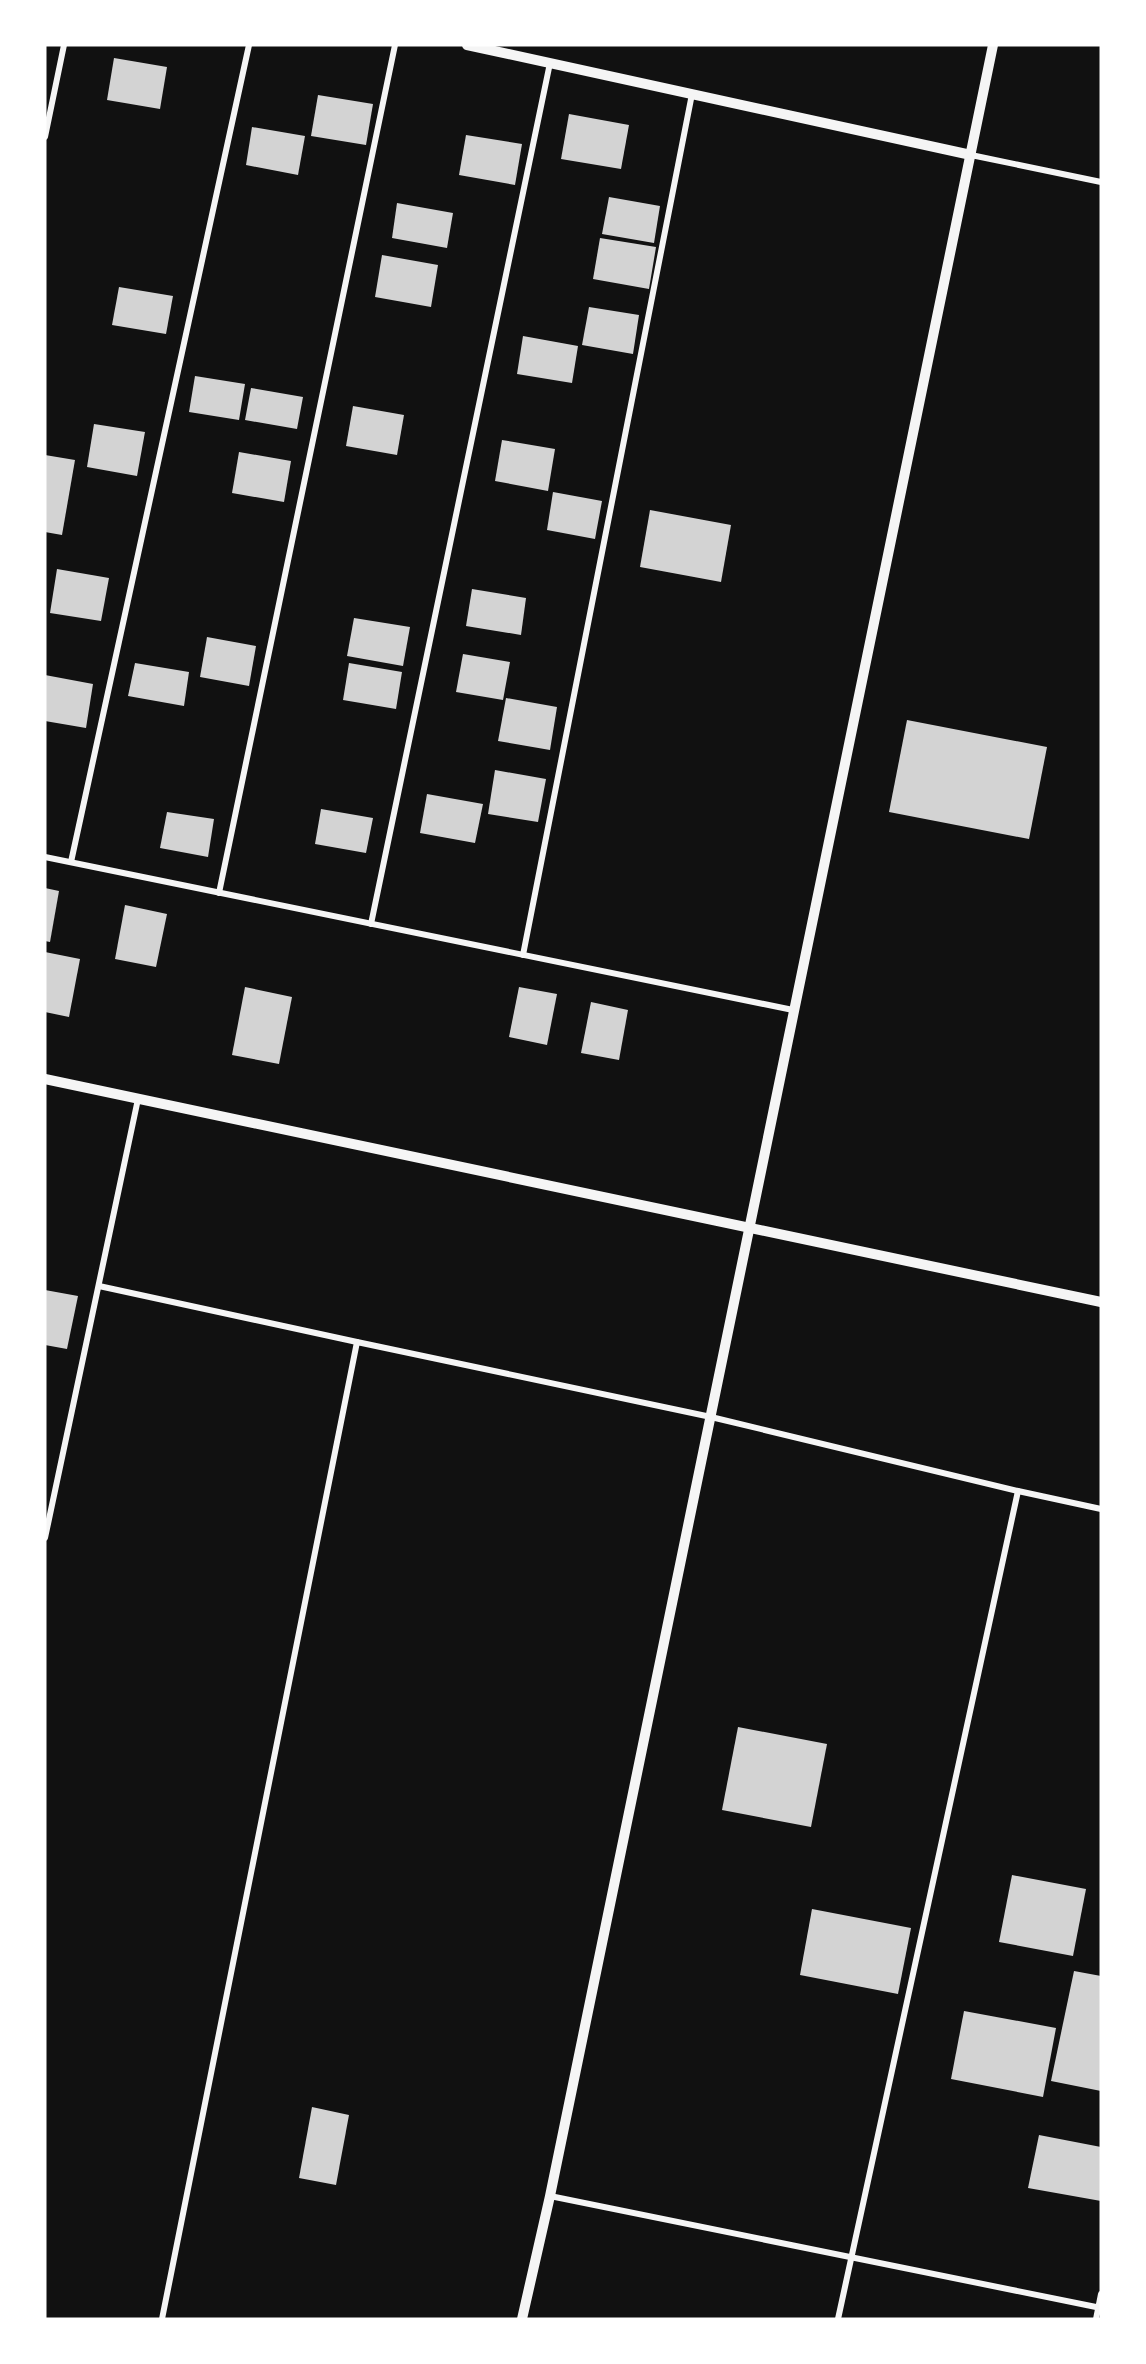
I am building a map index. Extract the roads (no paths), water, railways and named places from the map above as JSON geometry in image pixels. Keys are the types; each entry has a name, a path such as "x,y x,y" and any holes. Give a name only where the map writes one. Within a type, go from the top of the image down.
{"street":[{"path":"45,137 64,45"},
{"path":"71,862 249,45"},
{"path":"219,893 395,45"},
{"path":"467,45 1101,182"},
{"path":"522,2319 550,2196 993,45"},
{"path":"371,924 550,63"},
{"path":"523,955 692,94"},
{"path":"45,857 793,1010"},
{"path":"45,1079 750,1226 1101,1302"},
{"path":"45,1538 138,1099"},
{"path":"99,1286 711,1417 1101,1509"},
{"path":"162,2319 357,1342"},
{"path":"837,2319 1018,1491"},
{"path":"550,2196 850,2259 1100,2308"},
{"path":"1096,2319 1101,2294"}]}
